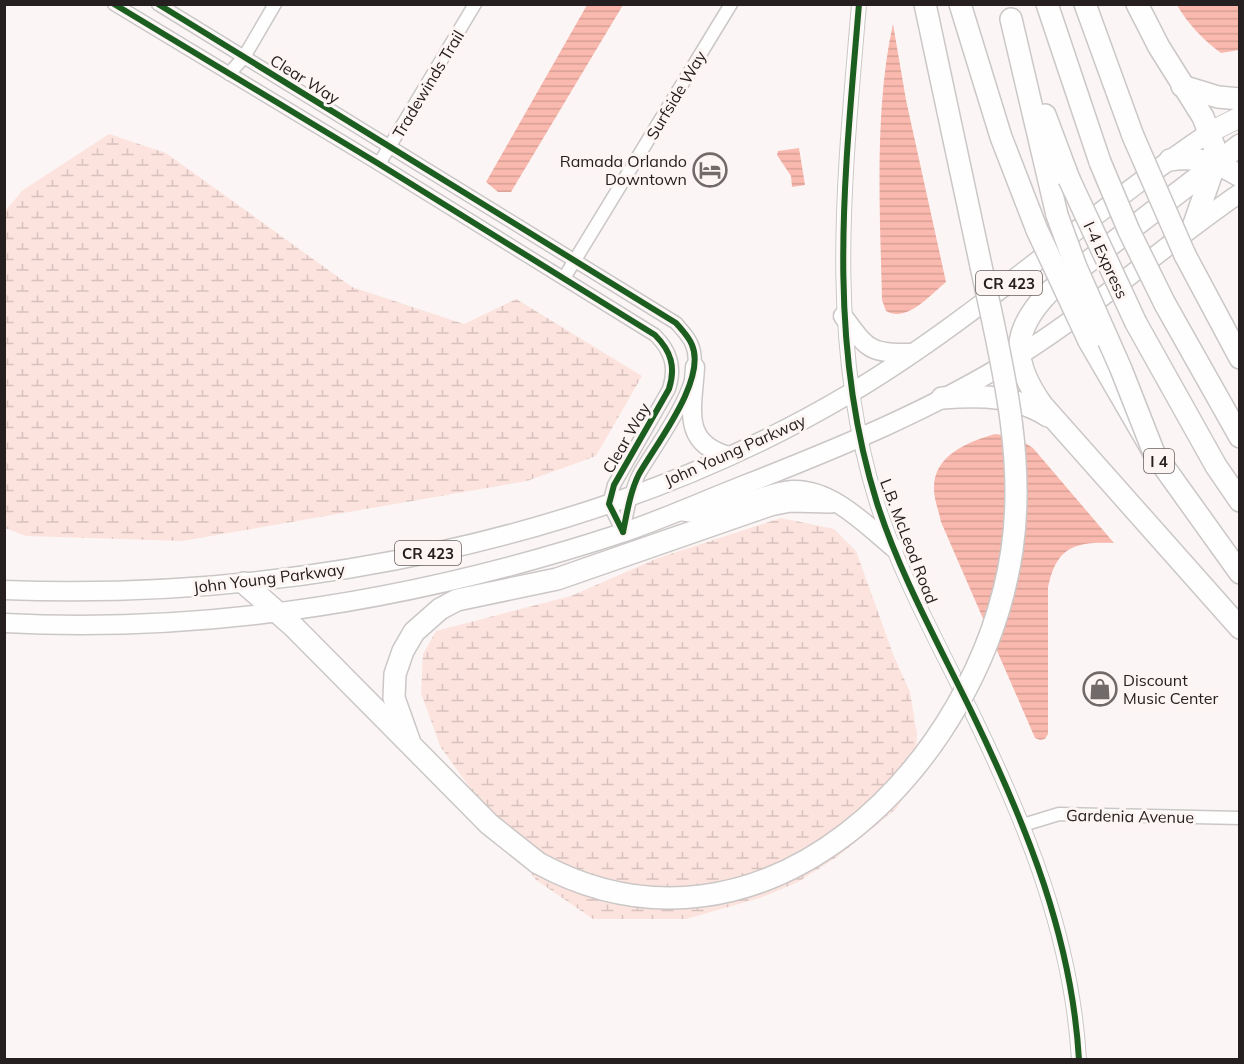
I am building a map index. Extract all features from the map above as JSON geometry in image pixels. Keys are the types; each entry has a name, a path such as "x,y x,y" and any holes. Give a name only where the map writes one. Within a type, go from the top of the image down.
{"highway":[{"path":"244,583 294,627 409,740 489,824 538,863 596,888 646,899 688,899 744,890 807,859 864,818 902,781 934,741 970,682 993,628 1008,572 1015,527 1017,479 1014,432 925,4"},
{"name":"I 4","path":"960,4 1001,137 1037,230 1089,341 1154,453 1239,573"},
{"name":"I-4 Express","path":"1047,4 1100,162 1129,231 1165,304 1239,437"},
{"path":"1085,4 1133,136 1185,255 1239,358"},
{"path":"1137,4 1210,132 1215,164 1194,224"},
{"path":"1009,12 1057,215 1076,267 1121,369 1154,453"},
{"name":"I-4 Express","path":"1009,12 1069,179 1136,323 1216,466 1239,501"},
{"path":"1182,86 1218,97 1239,99"},
{"name":"John Young Parkway","path":"1210,132 1239,117"},
{"path":"1239,145 1049,292 1024,323 1019,341 1019,356 1024,376 1031,389 1239,628"},
{"path":"1170,160 1185,158 1215,164 1239,176"},
{"path":"942,398 983,395 1003,398 1027,404 1058,422"},
{"path":"409,740 394,698 398,667 406,645 418,628 448,604 557,579 770,505 790,501 831,502"}],"main road":[{"name":"John Young Parkway","path":"4,590 135,591 244,583 324,573 427,554 538,526 609,504 729,456 788,428 850,393 944,333 1210,132"},
{"name":"John Young Parkway","path":"4,623 122,624 276,613 398,594 461,580 623,532 859,439 942,398 1019,356 1194,224 1239,193"},
{"path":"843,316 869,348 883,354 912,354"},
{"path":"695,367 692,426 696,437 713,452 729,456"},
{"path":"678,510 706,515 789,490 811,491 825,496 894,548"}],"street":[{"name":"Clear Way","path":"114,4 380,164 655,335 663,343 672,362 673,375 669,389 614,485 609,504"},
{"name":"Clear Way","path":"158,4 676,323 693,346 695,367 683,401 638,477 631,494 623,532"},
{"path":"229,74 244,57 275,4"},
{"name":"Tradewinds Trail","path":"380,164 475,4"},
{"name":"Surfside Way","path":"564,278 731,4"},
{"name":"L.B. McLeod Road","path":"860,4 842,243 843,316 850,393 859,439 894,548 1023,825 1052,905 1064,948 1079,1059"},
{"path":"609,504 623,532"},
{"name":"Gardenia Avenue","path":"1023,825 1059,814 1239,818"}],"green space":[{"path":"109,134 166,153 352,287 464,324 516,299 642,376 596,456 527,481 182,541 26,536 5,528 5,211 23,190"},
{"path":"781,518 834,529 856,551 893,654 910,692 917,735 913,783 896,809 837,857 798,882 760,898 686,919 593,919 536,880 440,746 421,693 423,654 436,631 571,596 658,558"}],"shaded area":[{"path":"587,5 623,5 511,192 498,192 486,182"},
{"path":"1177,5 1239,5 1239,50 1221,53 1196,31"},
{"path":"893,24 906,100 946,282 910,311 894,314 886,311 882,300 880,197 883,91"},
{"path":"799,148 805,185 792,187 791,176 777,155 778,151"},
{"path":"995,434 1016,437 1033,448 1114,543 1088,544 1070,549 1057,563 1052,573 1048,587 1048,734 1045,739 1040,740 1035,738 941,522 935,497 935,477 939,467 946,459 964,446"}],"cycle path":[{"path":"114,4 379,164 655,335 665,347 671,360 671,381 669,389 614,485 609,504 623,532"},
{"path":"158,4 676,323 692,345 695,359 692,376 678,411 639,474 629,503 623,532"},
{"path":"859,4 849,130 843,255 850,379 861,441 877,503 898,558 994,760 1044,884 1067,970 1075,1015 1079,1060"}],"place":[{"name":"Ramada Orlando Downtown","path":"710,170"},
{"name":"Discount Music Center","path":"1100,689"}]}
